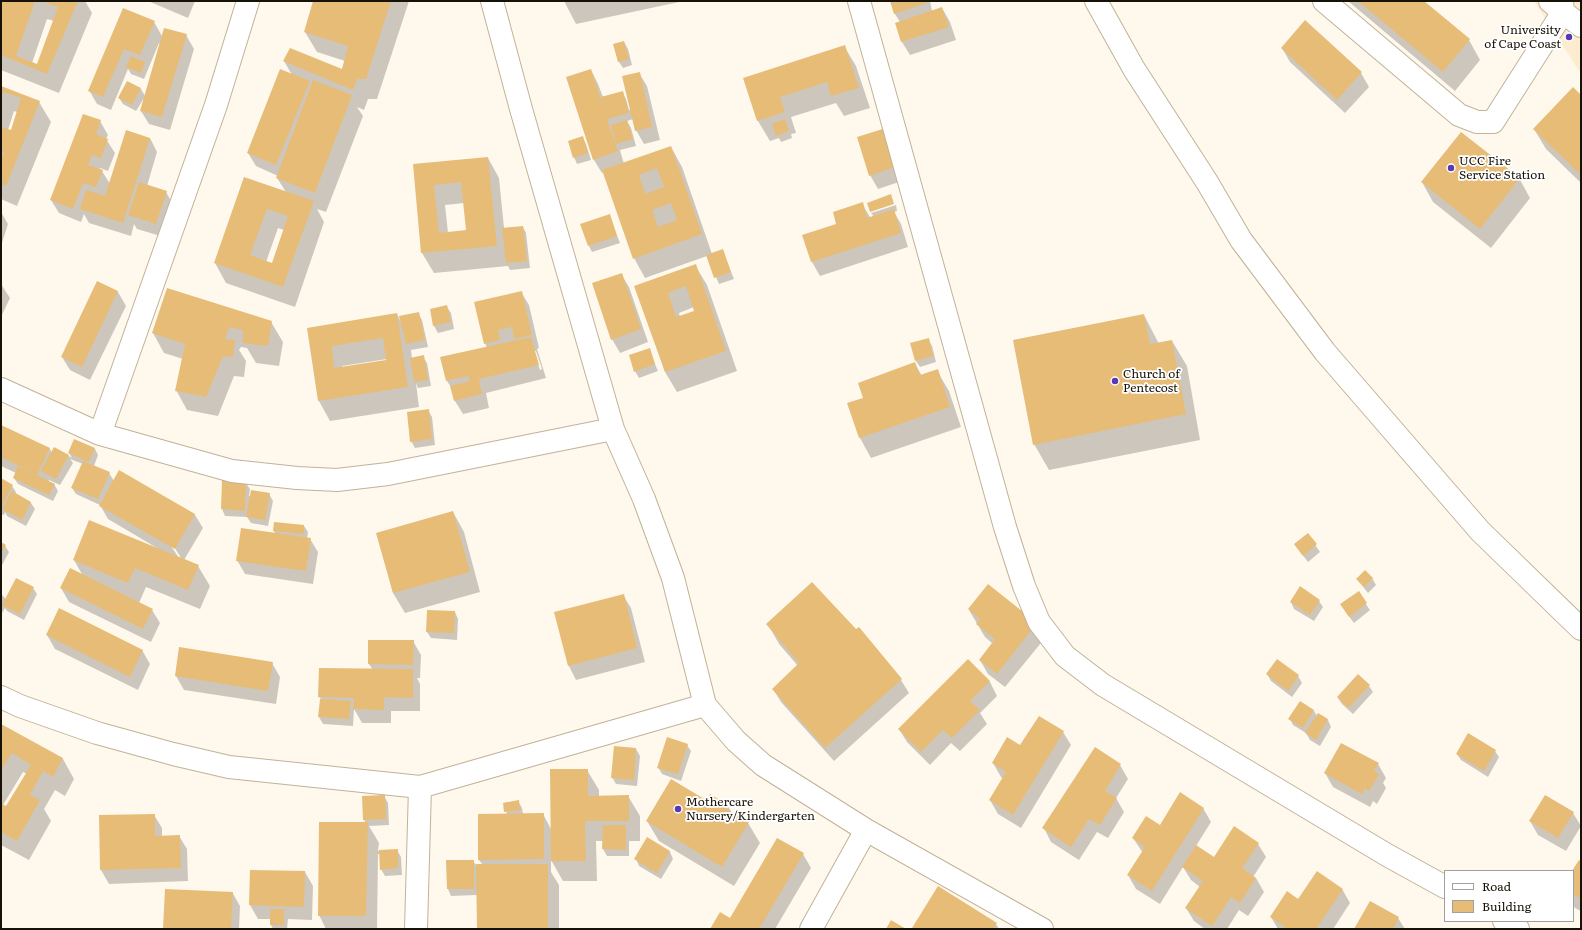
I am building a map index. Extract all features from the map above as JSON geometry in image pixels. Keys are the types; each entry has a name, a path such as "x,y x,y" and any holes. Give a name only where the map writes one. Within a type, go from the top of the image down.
{"main road":[{"path":"100,434 216,105 248,1"},
{"path":"492,1 520,109 613,429 644,498 673,578 705,704 736,742 763,766 866,830 1042,929"},
{"path":"859,1 1004,527 1024,586 1039,622 1065,656 1103,685 1387,855 1444,886"},
{"path":"1096,1 1134,69 1207,182 1241,240 1325,352 1480,531 1581,629"},
{"path":"1324,1 1459,115 1476,122 1493,122 1558,5 1581,26"},
{"path":"1,389 100,434 232,471 297,478 337,480 388,474 613,429"},
{"path":"1,698 97,733 173,754 229,767 420,787 705,704"},
{"path":"416,929 420,787"},
{"path":"811,929 866,830"},
{"path":"1506,922 1518,929"}],"shaded area":[{"name":"University of Cape Coast","path":"1534,1 1581,1 1581,74"}],"building":[{"path":"1,1 35,1 16,56 37,64 58,7 42,1 78,1 47,74 1,55"},
{"path":"313,1 391,1 366,79 357,79 353,90 283,61 290,48 342,69 348,46 304,32"},
{"path":"890,1 926,1 927,3 894,14"},
{"path":"1358,1 1424,1 1470,39 1443,72"},
{"path":"942,7 949,27 901,42 895,23"},
{"path":"123,8 155,21 140,55 124,49 103,97 88,91"},
{"path":"1305,20 1362,72 1337,100 1281,48"},
{"path":"164,28 187,34 162,117 140,111"},
{"path":"624,41 629,59 618,62 613,44"},
{"path":"845,45 859,88 831,96 827,82 780,97 785,112 757,121 743,78"},
{"path":"131,56 145,62 141,73 126,67"},
{"path":"280,69 310,81 276,165 247,153"},
{"path":"591,69 605,111 601,97 623,91 629,113 607,119 618,151 593,160 566,77"},
{"path":"640,72 652,127 635,131 622,76"},
{"path":"313,80 352,95 315,193 276,178"},
{"path":"127,81 141,88 132,105 118,98"},
{"path":"1,86 40,101 6,186 1,184 1,160 4,152 1,151 1,127 11,130 21,98 3,92 1,97"},
{"path":"1573,87 1581,95 1581,175 1533,129"},
{"path":"83,114 101,120 96,134 108,139 101,158 92,155 88,165 103,170 96,187 83,183 73,209 50,200"},
{"path":"785,119 789,131 776,136 772,124"},
{"path":"627,120 633,139 616,144 611,125"},
{"path":"886,128 898,166 869,176 857,137"},
{"path":"126,130 150,138 123,223 80,209 86,190 105,196"},
{"path":"1461,132 1520,178 1480,229 1421,182"},
{"path":"583,136 588,153 573,158 568,141"},
{"path":"671,146 702,234 633,259 602,170","holes":["657,168 664,187 645,194 639,175","671,203 677,220 658,227 652,210"]},
{"path":"488,157 497,246 421,253 413,164","holes":["461,182 466,230 439,233 434,185"]},
{"path":"244,177 314,201 283,287 214,263","holes":["267,209 288,216 272,263 250,255"]},
{"path":"139,182 167,191 156,224 128,215"},
{"path":"891,194 894,204 870,212 867,203"},
{"path":"863,202 867,218 894,209 901,233 811,262 802,235 836,224 833,212"},
{"path":"610,214 617,236 588,246 580,224"},
{"path":"523,226 527,261 506,263 502,228"},
{"path":"723,249 731,272 714,278 706,255"},
{"path":"696,264 726,351 665,372 634,286","holes":["686,286 694,311 676,317 668,293"]},
{"path":"622,273 641,329 611,340 592,283"},
{"path":"97,281 118,291 82,367 61,357"},
{"path":"167,288 272,321 268,346 243,343 243,330 229,327 225,339 235,340 233,357 223,356 206,397 175,391 185,344 152,333"},
{"path":"522,291 532,335 514,339 512,327 498,330 500,340 484,344 474,302"},
{"path":"447,305 451,322 433,326 430,309"},
{"path":"419,312 425,340 406,344 399,316"},
{"path":"397,313 408,387 318,401 307,328","holes":["383,338 386,360 334,368 332,346"]},
{"path":"1144,314 1150,344 1172,340 1186,414 1033,445 1013,340"},
{"path":"531,337 539,365 479,379 482,394 454,401 450,386 470,381 468,376 446,381 440,357"},
{"path":"929,338 933,356 915,361 910,343"},
{"path":"650,348 655,364 634,372 629,355"},
{"path":"424,355 428,380 414,382 410,358"},
{"path":"915,362 920,375 938,369 950,407 859,438 847,403 863,398 858,383"},
{"path":"429,409 432,439 410,442 407,412"},
{"path":"1,425 50,448 37,475 1,457"},
{"path":"74,439 95,448 89,462 68,453"},
{"path":"54,447 69,455 56,479 41,471"},
{"path":"83,461 110,472 98,499 71,488"},
{"path":"18,466 55,484 49,495 13,478"},
{"path":"119,470 195,514 175,549 99,506"},
{"path":"1,478 13,485 1,507"},
{"path":"222,480 246,482 245,511 221,509"},
{"path":"251,490 270,493 265,520 246,517"},
{"path":"12,491 31,502 22,520 2,509"},
{"path":"453,511 470,572 393,593 376,533"},
{"path":"89,520 199,565 188,590 135,568 128,583 73,560"},
{"path":"274,522 304,525 304,534 273,531"},
{"path":"241,528 311,538 306,571 236,561"},
{"path":"1308,533 1317,544 1303,556 1294,544"},
{"path":"1,542 6,545 1,554"},
{"path":"70,568 153,609 143,629 60,588"},
{"path":"1365,570 1373,578 1364,587 1356,579"},
{"path":"16,578 34,587 20,614 2,605"},
{"path":"812,582 856,629 859,627 902,679 825,748 772,689 799,663 766,624"},
{"path":"988,584 1037,623 997,674 979,660 995,639 976,624 980,619 968,609"},
{"path":"1300,586 1320,600 1310,615 1290,602"},
{"path":"1359,591 1367,603 1349,617 1340,604"},
{"path":"624,594 637,648 568,666 554,612"},
{"path":"59,608 143,650 130,677 46,635"},
{"path":"427,610 455,611 454,633 426,632"},
{"path":"368,640 414,640 413,665 368,664"},
{"path":"179,647 273,662 268,691 175,676"},
{"path":"968,659 990,681 970,701 980,710 952,738 943,730 921,752 898,729"},
{"path":"1277,659 1299,675 1288,691 1266,674"},
{"path":"319,668 413,669 413,698 384,697 384,710 353,709 354,698 318,697"},
{"path":"1358,674 1370,685 1348,708 1337,697"},
{"path":"320,699 351,701 349,719 318,717"},
{"path":"1300,701 1314,710 1303,728 1288,719"},
{"path":"1318,713 1328,719 1316,740 1305,733"},
{"path":"1039,716 1064,731 1013,815 989,800 1006,772 992,763 1007,737 1020,745"},
{"path":"1,724 63,758 53,777 43,771 30,795 40,800 17,841 1,832 1,803 6,806 31,765 12,753 1,770"},
{"path":"1468,733 1496,750 1484,771 1456,754"},
{"path":"667,737 688,744 678,774 657,768"},
{"path":"1341,743 1379,763 1374,771 1379,774 1369,791 1365,788 1362,794 1324,773"},
{"path":"614,746 636,748 634,780 611,778"},
{"path":"1095,747 1121,764 1105,791 1117,798 1100,825 1089,819 1071,847 1042,828"},
{"path":"550,769 588,769 588,796 629,795 629,821 585,821 586,861 551,861"},
{"path":"671,779 706,800 710,794 728,805 726,809 749,822 722,867 646,821"},
{"path":"1180,792 1204,808 1152,891 1127,875 1145,847 1132,838 1146,816 1160,825"},
{"path":"385,795 386,819 363,820 362,796"},
{"path":"1545,795 1574,812 1558,838 1529,821"},
{"path":"519,800 520,810 504,812 503,803"},
{"path":"544,813 544,859 478,860 478,814"},
{"path":"155,814 155,836 180,835 181,868 100,870 99,815"},
{"path":"319,822 368,822 366,916 318,916"},
{"path":"603,825 626,825 626,850 602,849"},
{"path":"1234,826 1259,843 1242,868 1256,878 1240,903 1231,897 1212,926 1185,908 1203,881 1182,867 1196,845 1214,857"},
{"path":"647,837 670,851 657,873 634,859"},
{"path":"777,838 804,853 759,929 710,929 720,912 730,918"},
{"path":"398,849 398,868 380,870 379,850"},
{"path":"446,860 474,860 474,889 447,889"},
{"path":"1579,860 1581,862 1581,899 1574,895 1574,870 1573,870"},
{"path":"476,864 548,864 548,929 477,929"},
{"path":"250,870 305,871 304,907 249,905"},
{"path":"1317,871 1343,889 1316,929 1284,929 1285,927 1270,917 1287,891 1298,899"},
{"path":"938,886 997,923 993,929 912,928"},
{"path":"165,889 233,892 231,929 163,929"},
{"path":"1370,901 1399,917 1393,929 1354,929"},
{"path":"270,909 284,909 284,925 270,925"},
{"path":"891,920 906,929 886,929"}],"place":[{"name":"University of Cape Coast","path":"1569,37"},
{"name":"UCC Fire Service Station","path":"1451,168"},
{"name":"Church of Pentecost","path":"1115,381"},
{"name":"Mothercare Nursery/Kindergarten","path":"678,809"}]}
